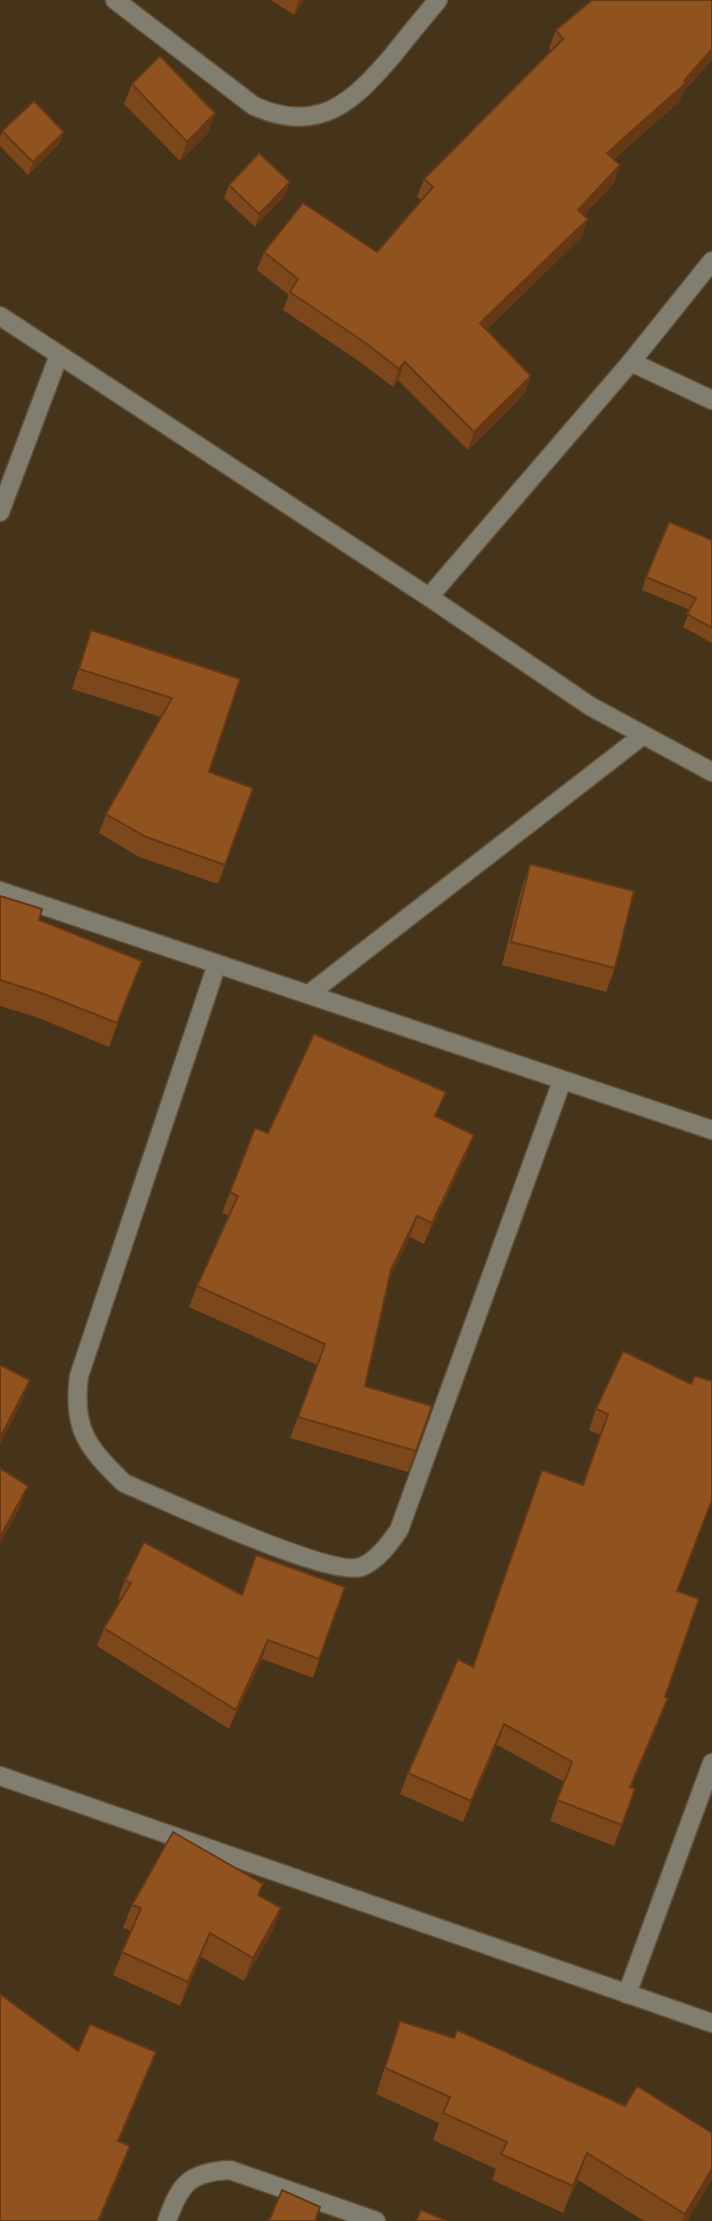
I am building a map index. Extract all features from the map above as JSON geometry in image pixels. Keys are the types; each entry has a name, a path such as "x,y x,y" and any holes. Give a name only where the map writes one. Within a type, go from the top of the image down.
{"street":[{"path":"115,0 254,106 274,115 293,117 315,116 358,94 438,0"},
{"path":"429,597 631,362 712,261"},
{"path":"0,316 429,597 590,706 712,772"},
{"path":"0,512 59,355"},
{"path":"631,362 712,400"},
{"path":"309,994 642,736"},
{"path":"0,891 712,1130"},
{"path":"217,964 79,1376 76,1401 78,1417 87,1442 104,1464 124,1483 292,1553 344,1569 361,1566 386,1549 399,1530 562,1081"},
{"path":"627,1994 712,1763"},
{"path":"0,1776 712,2022"},
{"path":"167,2221 176,2196 192,2179 209,2171 230,2170 376,2221"}],"building":[{"path":"592,0 712,0 712,49 684,81 686,83 607,153 620,165 578,210 588,219 480,323 531,376 474,432 405,362 399,369 290,292 298,279 264,252 303,203 377,252 433,187 424,179 563,39 556,30"},
{"path":"160,56 215,113 187,142 132,84"},
{"path":"34,101 64,132 33,162 2,131"},
{"path":"259,153 290,182 259,214 229,185"},
{"path":"669,522 712,540 712,628 687,614 696,598 646,577"},
{"path":"91,630 240,679 209,772 253,788 225,865 146,837 106,814 172,698 79,669"},
{"path":"530,864 634,891 615,968 511,942"},
{"path":"0,896 42,909 39,920 142,961 117,1023 0,980"},
{"path":"314,1034 446,1092 435,1116 474,1135 432,1223 417,1216 391,1270 365,1386 432,1406 416,1451 298,1417 325,1344 197,1286 238,1196 230,1192 255,1128 268,1133"},
{"path":"623,1351 691,1384 695,1376 712,1381 712,1500 677,1591 699,1599 665,1697 668,1698 630,1787 635,1789 622,1825 557,1800 572,1762 504,1724 471,1801 408,1773 458,1659 473,1667 542,1470 583,1485 608,1414 596,1409"},
{"path":"0,1365 30,1380 0,1438"},
{"path":"0,1468 28,1486 0,1537"},
{"path":"144,1542 242,1595 256,1555 345,1587 319,1659 268,1640 236,1710 104,1628 131,1583 125,1580"},
{"path":"173,1832 263,1884 258,1895 281,1908 253,1958 210,1933 188,1982 122,1952 141,1908 132,1905"},
{"path":"0,1994 78,2051 90,2024 156,2052 118,2141 130,2146 98,2221 0,2221"},
{"path":"400,2021 454,2038 457,2030 625,2106 637,2086 712,2133 712,2169 685,2214 587,2153 573,2186 501,2154 507,2142 443,2113 450,2097 385,2068"},
{"path":"282,2190 320,2207 315,2221 269,2221"},
{"path":"421,2210 447,2221 416,2221"}]}
